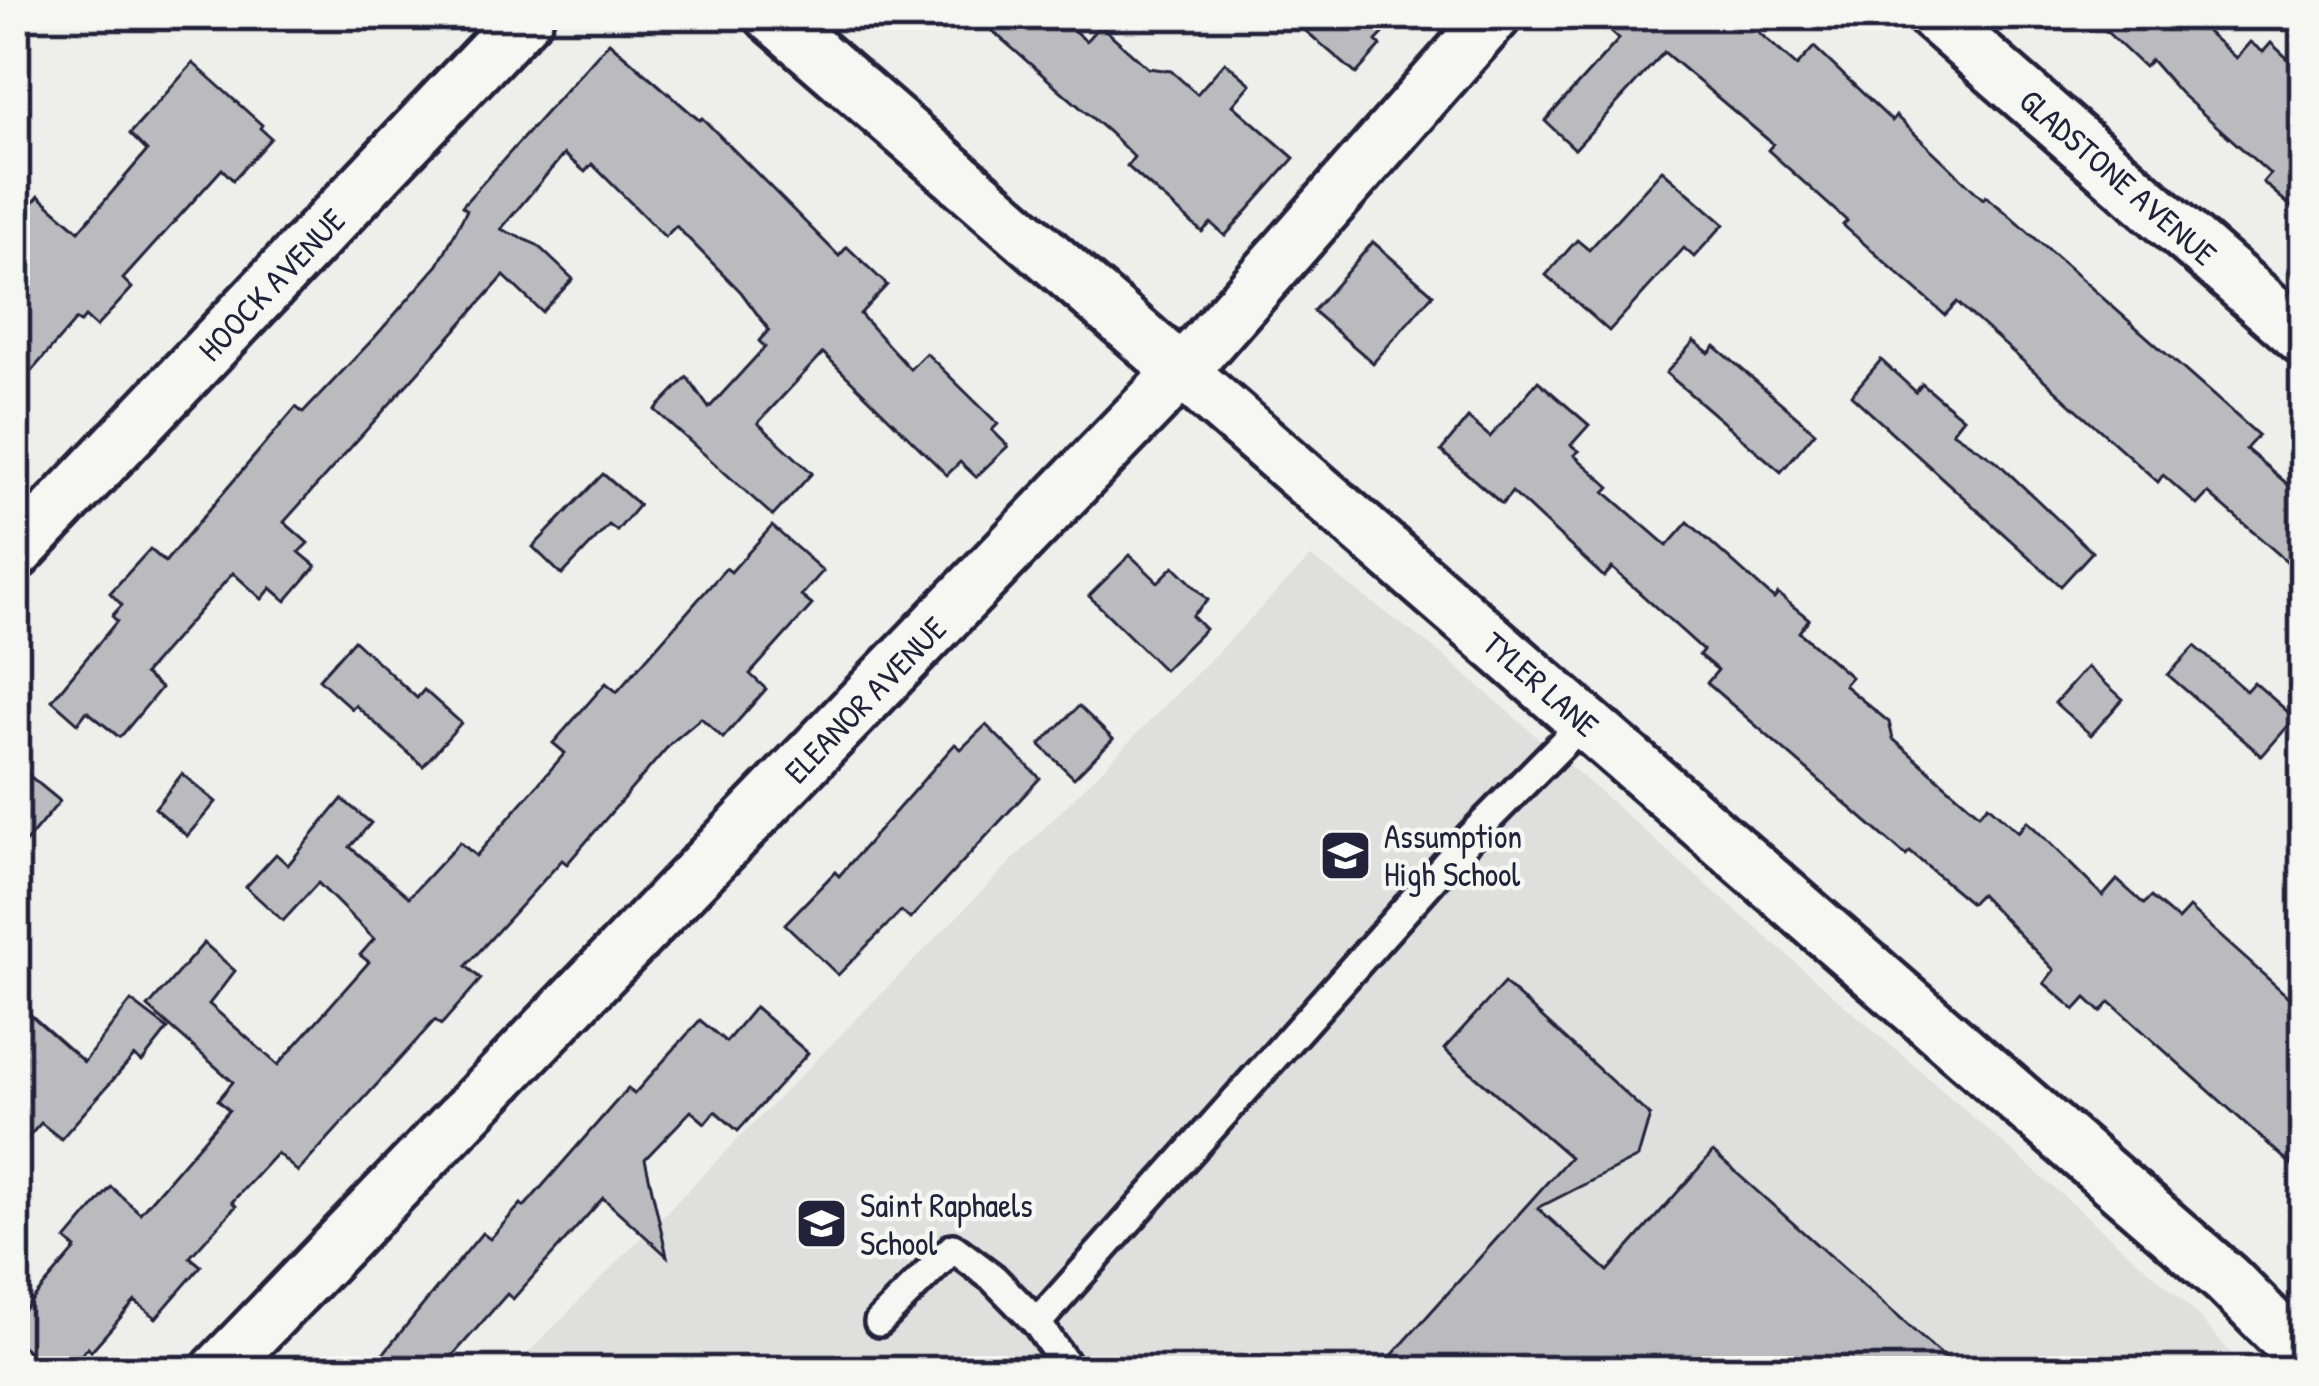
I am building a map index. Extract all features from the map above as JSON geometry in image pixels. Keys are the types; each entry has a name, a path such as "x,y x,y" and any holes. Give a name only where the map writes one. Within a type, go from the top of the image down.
{"street":[{"name":"HOOCK AVENUE","path":"15,554 527,15"},
{"name":"TYLER LANE","path":"771,15 2226,1279 2304,1357"},
{"name":"ELEANOR AVENUE","path":"217,1371 1182,371 1495,15"},
{"name":"GLADSTONE AVENUE","path":"1933,15 2304,338"}],"lane":[{"path":"1037,1322 1470,837 1584,722"},
{"path":"879,1322 953,1248 993,1278 1037,1322 1070,1371"}],"shaded area":[{"name":"Assumption High School","path":"1311,557 1443,655 2185,1302 2247,1371 510,1371"}],"building":[{"path":"974,15 1056,15 1086,41 1100,25 1148,68 1171,71 1197,94 1225,62 1251,84 1233,105 1294,158 1225,236 1211,223 1202,232 1127,166 1134,157 1113,136"},
{"path":"1287,15 1401,15 1376,41 1381,46 1356,74"},
{"path":"1592,15 1739,15 1797,66 1814,47 1892,121 1896,116 1983,199 1986,196 2010,216 2258,435 2246,449 2304,498 2304,576 2208,493 2197,505 2163,475 2158,482 1957,302 1945,315 1843,225 1847,221 1768,150 1773,144 1664,52 1575,149 1545,121 1619,39"},
{"path":"2089,15 2188,15 2236,58 2250,42 2263,52 2271,43 2304,74 2304,218 2263,182 2270,174 2180,93 2151,60 2144,67"},
{"path":"609,42 702,118 839,256 847,247 887,285 860,314 910,369 926,353 998,424 992,430 1008,446 976,477 960,462 947,475 823,353 758,423 812,473 773,516 655,410 687,377 709,408 765,347 759,341 769,330 741,292 676,226 665,237 592,164 585,172 564,154 501,229 537,245 573,279 542,312 504,276 284,522 308,543 299,552 316,566 286,601 271,588 262,599 233,573 144,674 161,688 123,734 119,737 87,711 78,723 52,700 117,621 112,616 122,605 110,593 150,549 165,562 296,407 303,413 375,337 438,265 467,210 462,206"},
{"path":"193,63 271,138 233,180 222,169 123,279 132,288 112,310 96,327 85,317 80,323 76,320 15,390 15,223 39,196 79,231 147,151 130,134"},
{"path":"1662,170 1724,224 1694,257 1684,248 1609,331 1546,275 1577,240 1589,250"},
{"path":"1373,242 1433,294 1373,363 1313,311"},
{"path":"1694,341 1709,353 1715,346 1815,432 1781,472 1666,373"},
{"path":"1881,360 1916,392 1922,384 1963,418 1952,432 1995,460 2092,552 2061,586 1851,395"},
{"path":"1538,381 1589,425 1571,445 1579,451 1574,455 1610,487 1605,492 1667,546 1688,522 1774,599 1778,594 1809,619 1799,632 1851,677 1844,685 1889,722 1893,739 1979,814 1988,805 2018,832 2027,821 2103,896 2117,880 2144,904 2151,897 2178,920 2189,908 2304,1011 2304,1176 2110,1002 2101,1012 2086,998 2075,1010 2044,983 2054,970 1980,894 1971,903 1910,852 1906,856 1707,683 1718,670 1699,655 1703,650 1612,568 1604,577 1512,492 1502,504 1441,451 1468,418 1490,437"},
{"path":"603,474 639,505 617,531 609,525 562,575 533,547"},
{"path":"772,526 823,571 801,596 812,605 750,674 766,689 723,738 701,718 671,743 567,864 562,860 466,966 481,979 441,1025 435,1020 298,1172 277,1153 232,1202 236,1206 190,1257 201,1266 156,1318 135,1301 67,1371 51,1371 15,1340 15,1320 76,1249 66,1240 111,1187 140,1213 229,1110 218,1100 233,1082 148,1007 204,943 235,971 209,1004 278,1065 369,962 360,955 374,939 318,883 283,921 246,887 276,854 288,865 342,799 371,823 350,847 409,897 460,842 476,856 565,753 553,743 606,683 617,692 726,568 731,572"},
{"path":"1130,555 1158,582 1174,566 1208,600 1192,616 1205,629 1164,670 1089,596"},
{"path":"354,640 417,698 424,690 461,723 423,766 319,679"},
{"path":"2195,646 2246,691 2254,682 2295,718 2262,756 2168,675"},
{"path":"2087,667 2123,699 2091,735 2055,703"},
{"path":"1079,706 1113,739 1074,778 1040,745"},
{"path":"986,725 1040,778 910,919 901,911 838,975 785,924 835,872 839,876 955,744 961,749"},
{"path":"15,764 60,801 15,855"},
{"path":"182,774 216,802 187,836 155,808"},
{"path":"1504,983 1650,1116 1638,1157 1538,1208 1608,1271 1713,1152 1959,1371 1378,1371 1570,1157 1444,1049"},
{"path":"15,1001 84,1062 131,1001 168,1029 142,1062 134,1056 61,1139 41,1123 15,1152"},
{"path":"755,1007 808,1053 738,1131 715,1111 705,1123 691,1111 645,1159 667,1256 603,1198 513,1299 507,1294 439,1371 369,1371 482,1233 490,1239 521,1204 524,1207 628,1088 634,1094 700,1020 726,1042"}],"place":[{"name":"Assumption High School","path":"1345,855"},
{"name":"Saint Raphaels School","path":"821,1224"}]}
